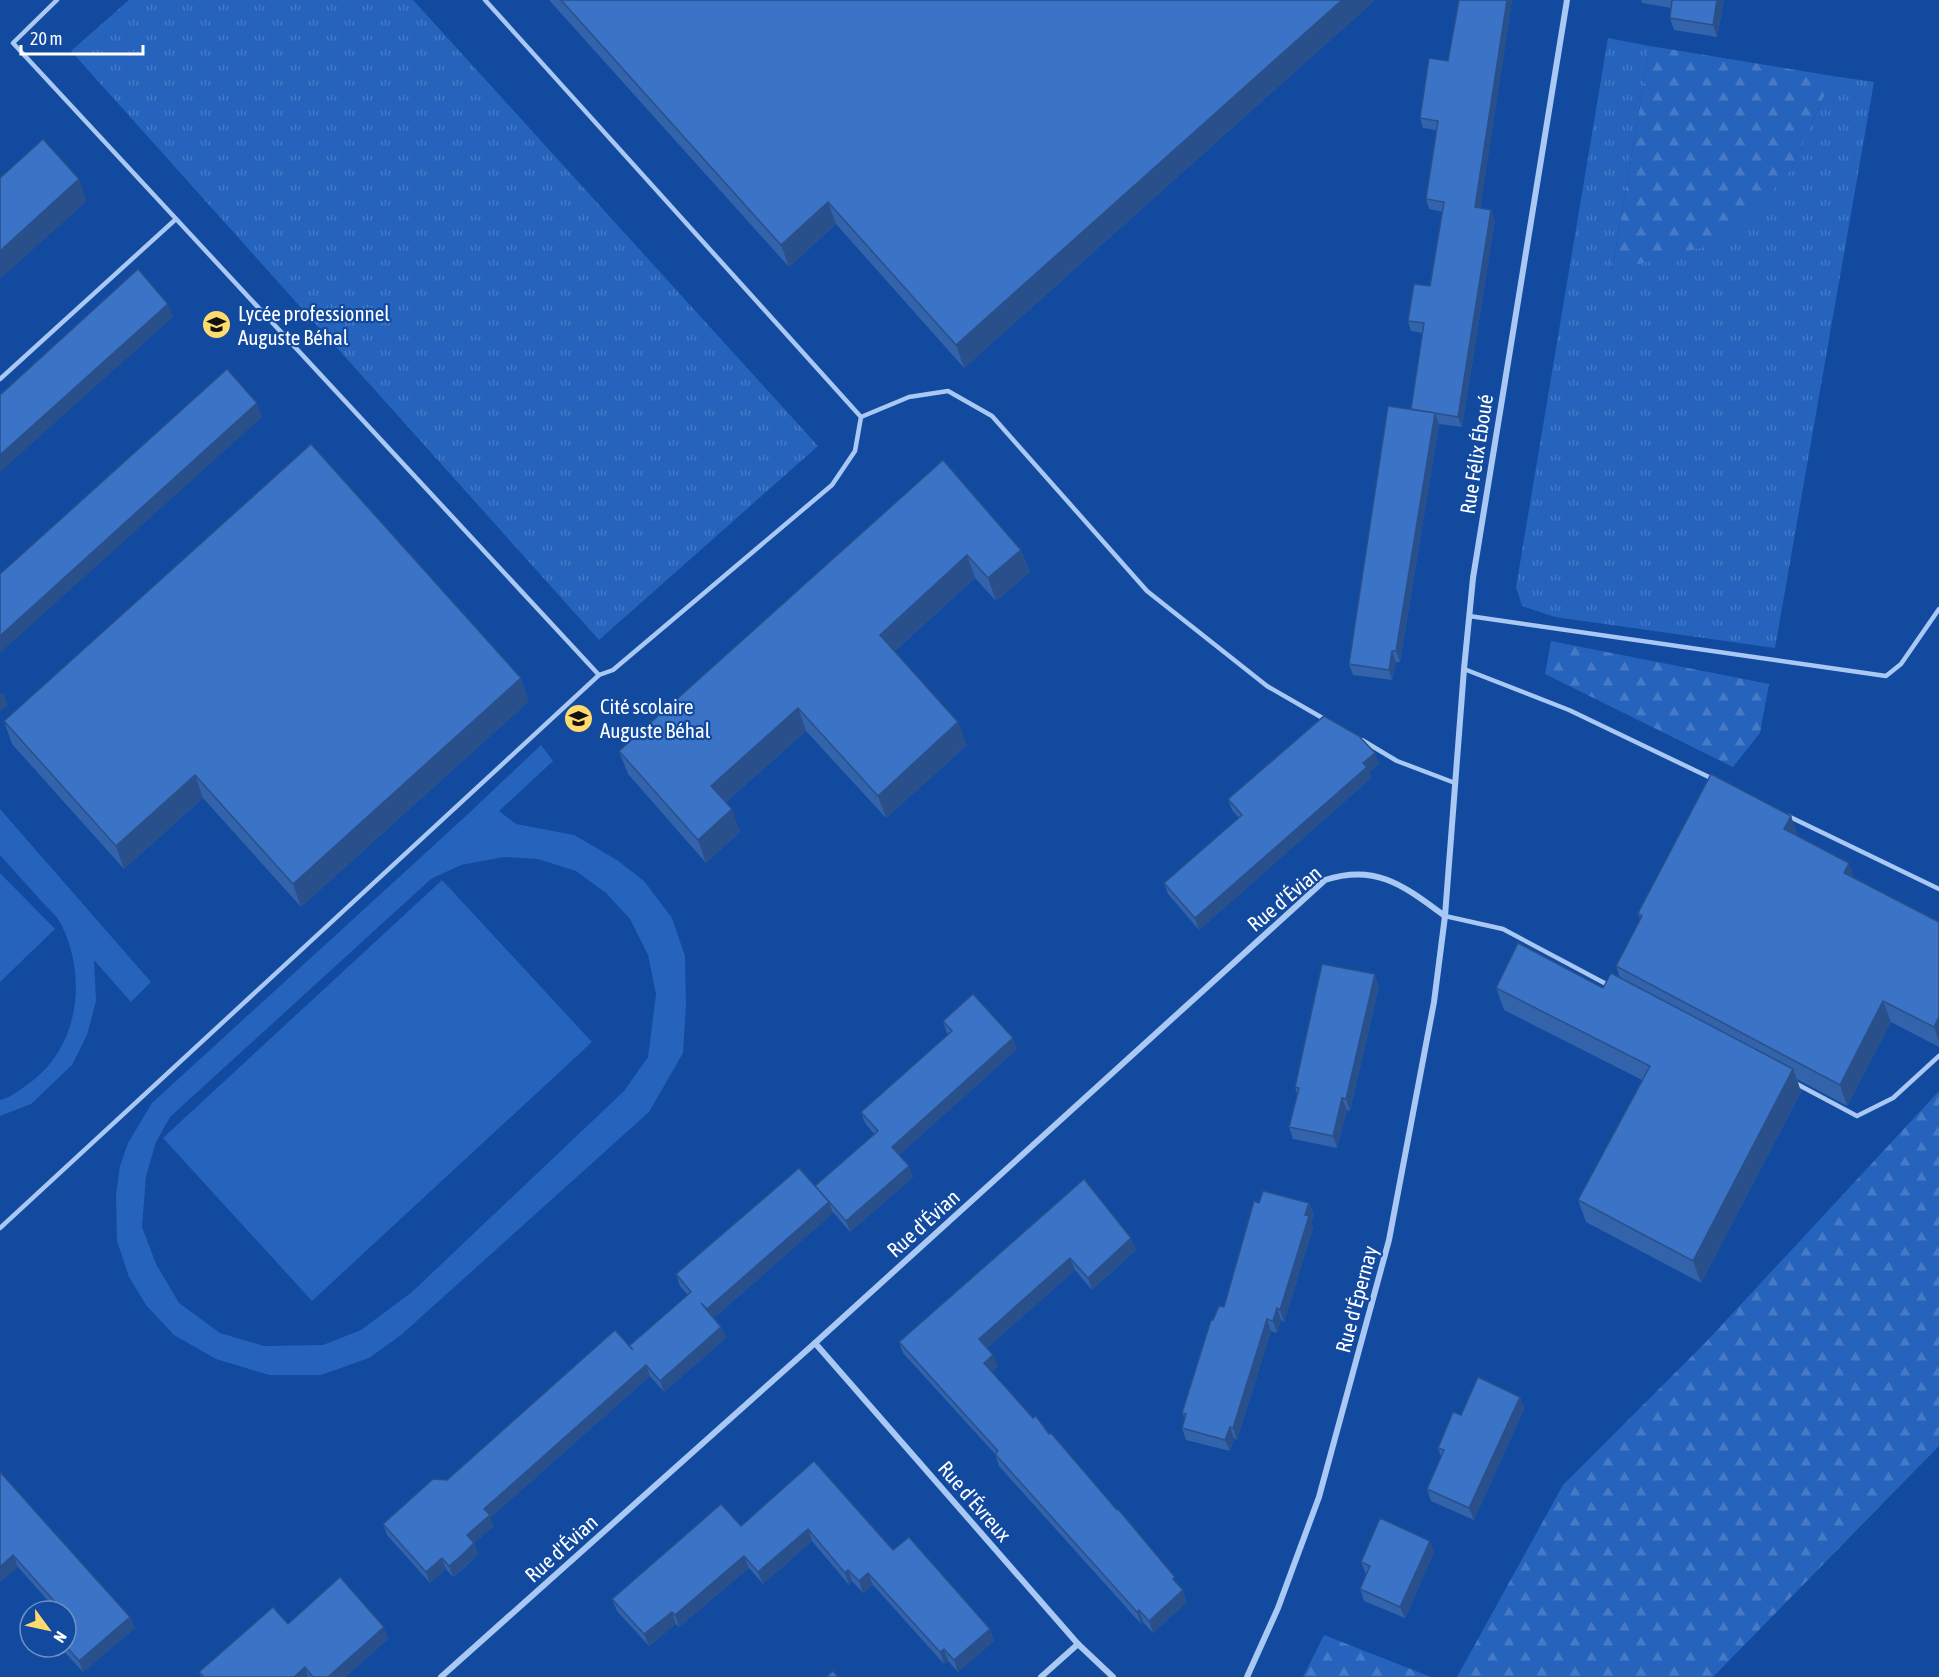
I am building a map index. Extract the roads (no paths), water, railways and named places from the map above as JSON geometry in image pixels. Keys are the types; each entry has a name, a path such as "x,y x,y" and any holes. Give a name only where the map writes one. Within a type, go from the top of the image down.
{"street":[{"name":"Rue Félix Éboué","path":"1445,916 1469,616 1567,0"},
{"name":"Rue d'Évian","path":"441,1677 1325,880 1341,875 1361,873 1380,877 1406,888 1445,916"},
{"name":"Rue d'Épernay","path":"1247,1677 1278,1608 1318,1497 1389,1240 1434,1002 1445,916"},
{"name":"Rue d'Évreux","path":"814,1343 1078,1644 1113,1677"},
{"path":"1041,1677 1078,1644"}],"lane":[{"path":"57,0 13,43 599,675"},
{"path":"485,0 861,417"},
{"path":"0,379 176,219"},
{"path":"861,417 909,396 948,391 992,416 1147,591 1267,686 1327,720"},
{"path":"0,1228 599,675 613,670 832,485 855,451 861,417"},
{"path":"1469,616 1886,676 1901,664 1939,609"},
{"path":"1464,669 1569,710 1715,781"},
{"path":"1357,738 1397,761 1455,783"},
{"path":"1779,812 1939,889"},
{"path":"1445,916 1503,929 1615,988"},
{"path":"1794,1083 1857,1116 1893,1098 1939,1056"}],"place":[{"name":"Lycée professionnel Auguste Béhal","path":"217,325"},
{"name":"Cité scolaire Auguste Béhal","path":"579,718"}]}
